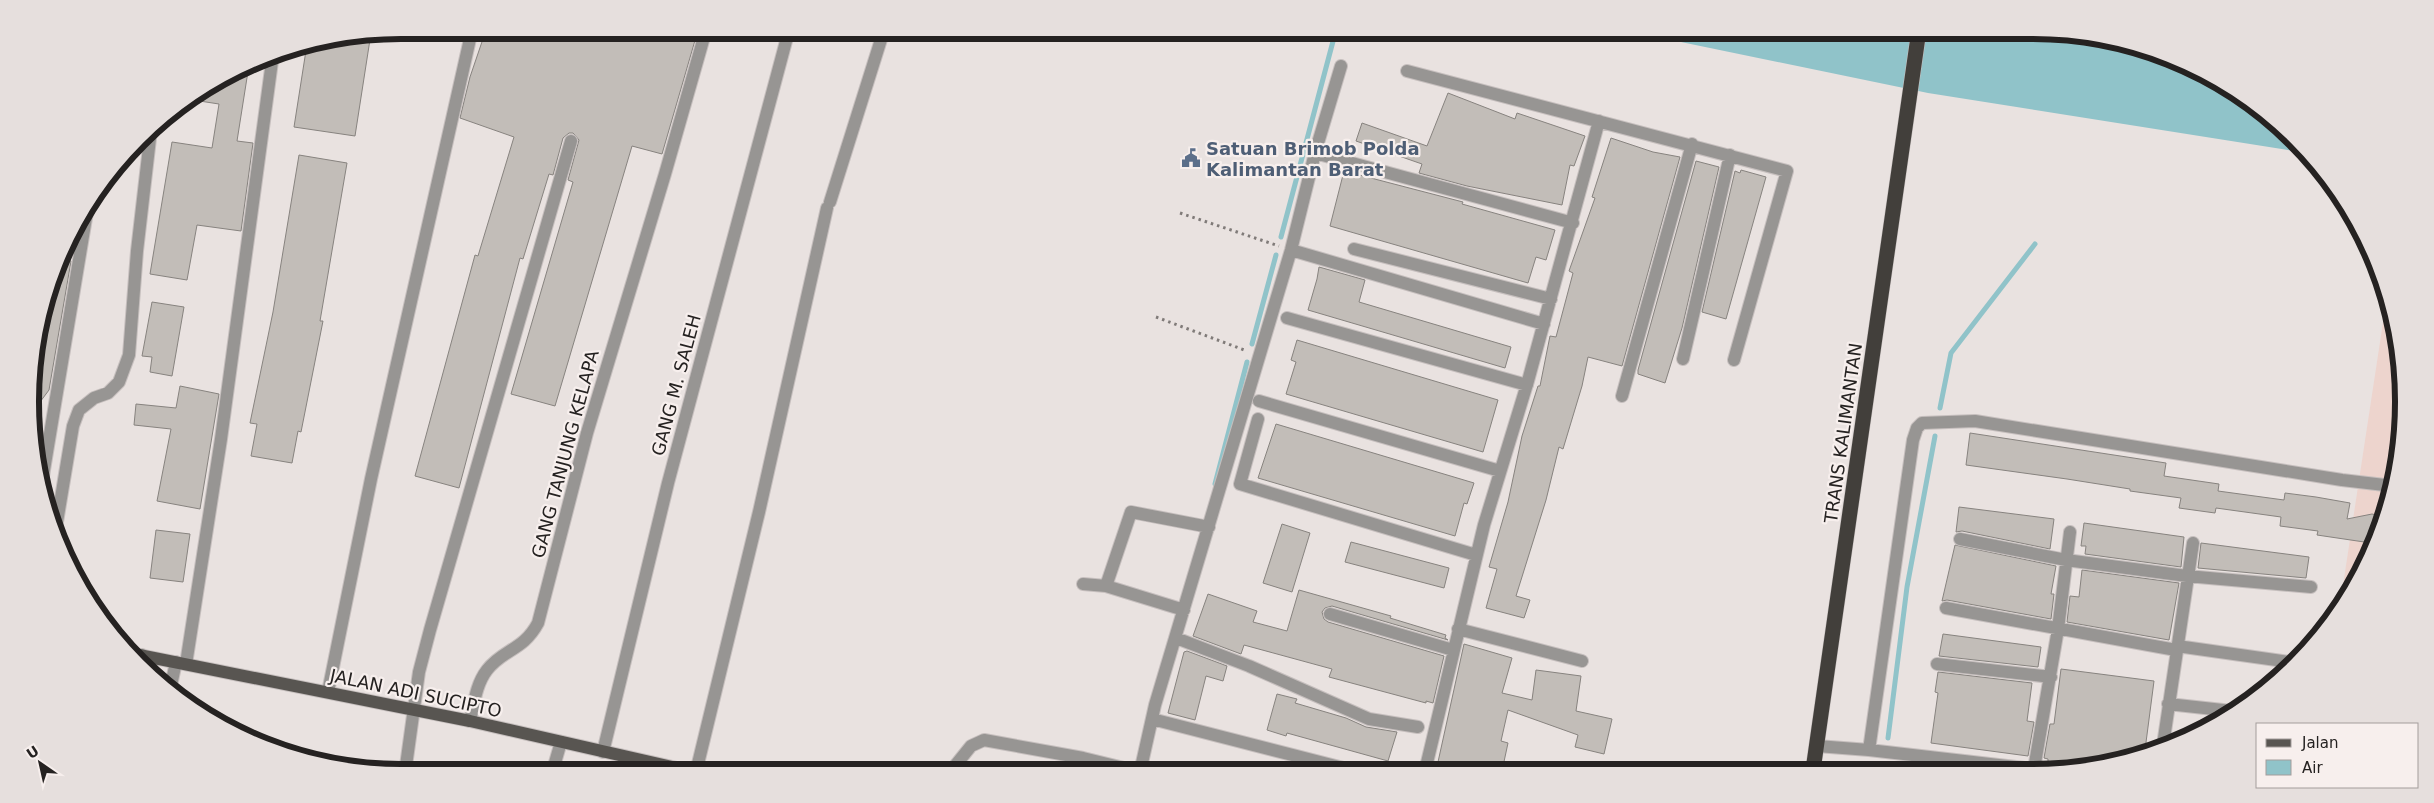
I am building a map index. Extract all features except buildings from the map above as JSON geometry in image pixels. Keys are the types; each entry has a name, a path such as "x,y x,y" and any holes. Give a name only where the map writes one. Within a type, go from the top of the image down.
{"highway":[{"name":"TRANS KALIMANTAN","path":"1814,764 1918,39"}],"main road":[{"name":"JALAN ADI SUCIPTO","path":"146,659 181,663 470,721 658,764"}],"street":[{"path":"328,692 371,479 470,39"},
{"name":"GANG TANJUNG KELAPA","path":"470,721 480,680 489,668 531,636 538,623 587,433 703,39"},
{"name":"GANG M. SALEH","path":"603,752 668,483 787,39"},
{"path":"697,764 759,512 829,205 881,39"},
{"path":"173,683 181,663 221,438 272,63"},
{"path":"1142,764 1152,719 1291,250 1315,153 1341,66"},
{"path":"1407,71 1692,144 1786,171 1734,360"},
{"path":"1427,764 1476,556 1527,385 1599,121"},
{"path":"58,517 73,426 79,410 94,398 108,393 119,382 129,355 137,251 150,140"},
{"path":"406,764 419,672 430,630 571,142"},
{"path":"1622,396 1692,144"},
{"path":"1315,153 1572,223"},
{"path":"1683,359 1730,155"},
{"path":"45,465 85,224"},
{"path":"1354,249 1551,300"},
{"path":"1291,250 1544,324"},
{"path":"1287,318 1527,385"},
{"path":"1259,401 1500,471"},
{"path":"1258,419 1240,484 1476,556"},
{"path":"1869,750 1913,440 1917,428 1922,422 1975,421 2342,480 2385,485"},
{"path":"1106,586 1130,512 1209,527"},
{"path":"2039,764 2070,532"},
{"path":"1960,539 2066,560 2187,576 2311,587"},
{"path":"2164,740 2192,543"},
{"path":"1083,584 1106,586 1184,610"},
{"path":"1946,608 2176,648 2285,661"},
{"path":"1330,614 1453,650"},
{"path":"1458,629 1582,661"},
{"path":"1176,638 1249,666 1369,719 1418,728"},
{"path":"1937,664 2051,677"},
{"path":"2168,704 2223,710"},
{"path":"1152,719 1328,764"},
{"path":"956,764 971,746 984,740 1105,764"},
{"path":"555,764 562,742"},
{"path":"1817,746 1994,764"}],"path":[{"path":"1180,213 1291,250"},
{"path":"1156,317 1260,356"}],"shaded area":[{"path":"2384,314 2392,354 2394,378 2395,402 2392,449 2383,495 2376,518 2358,562 2342,590"}],"water":[{"path":"1667,39 2032,39 2080,42 2103,46 2126,51 2171,66 2214,87 2272,129 2295,151 1928,93"}],"waterway":[{"path":"1281,237 1334,39"},
{"path":"1940,408 1951,353 2035,244"},
{"path":"1252,344 1276,255"},
{"path":"1215,484 1247,362"},
{"path":"1888,738 1907,587 1935,436"}],"place":[{"name":"Satuan Brimob Polda Kalimantan Barat","path":"1191,158"}]}
